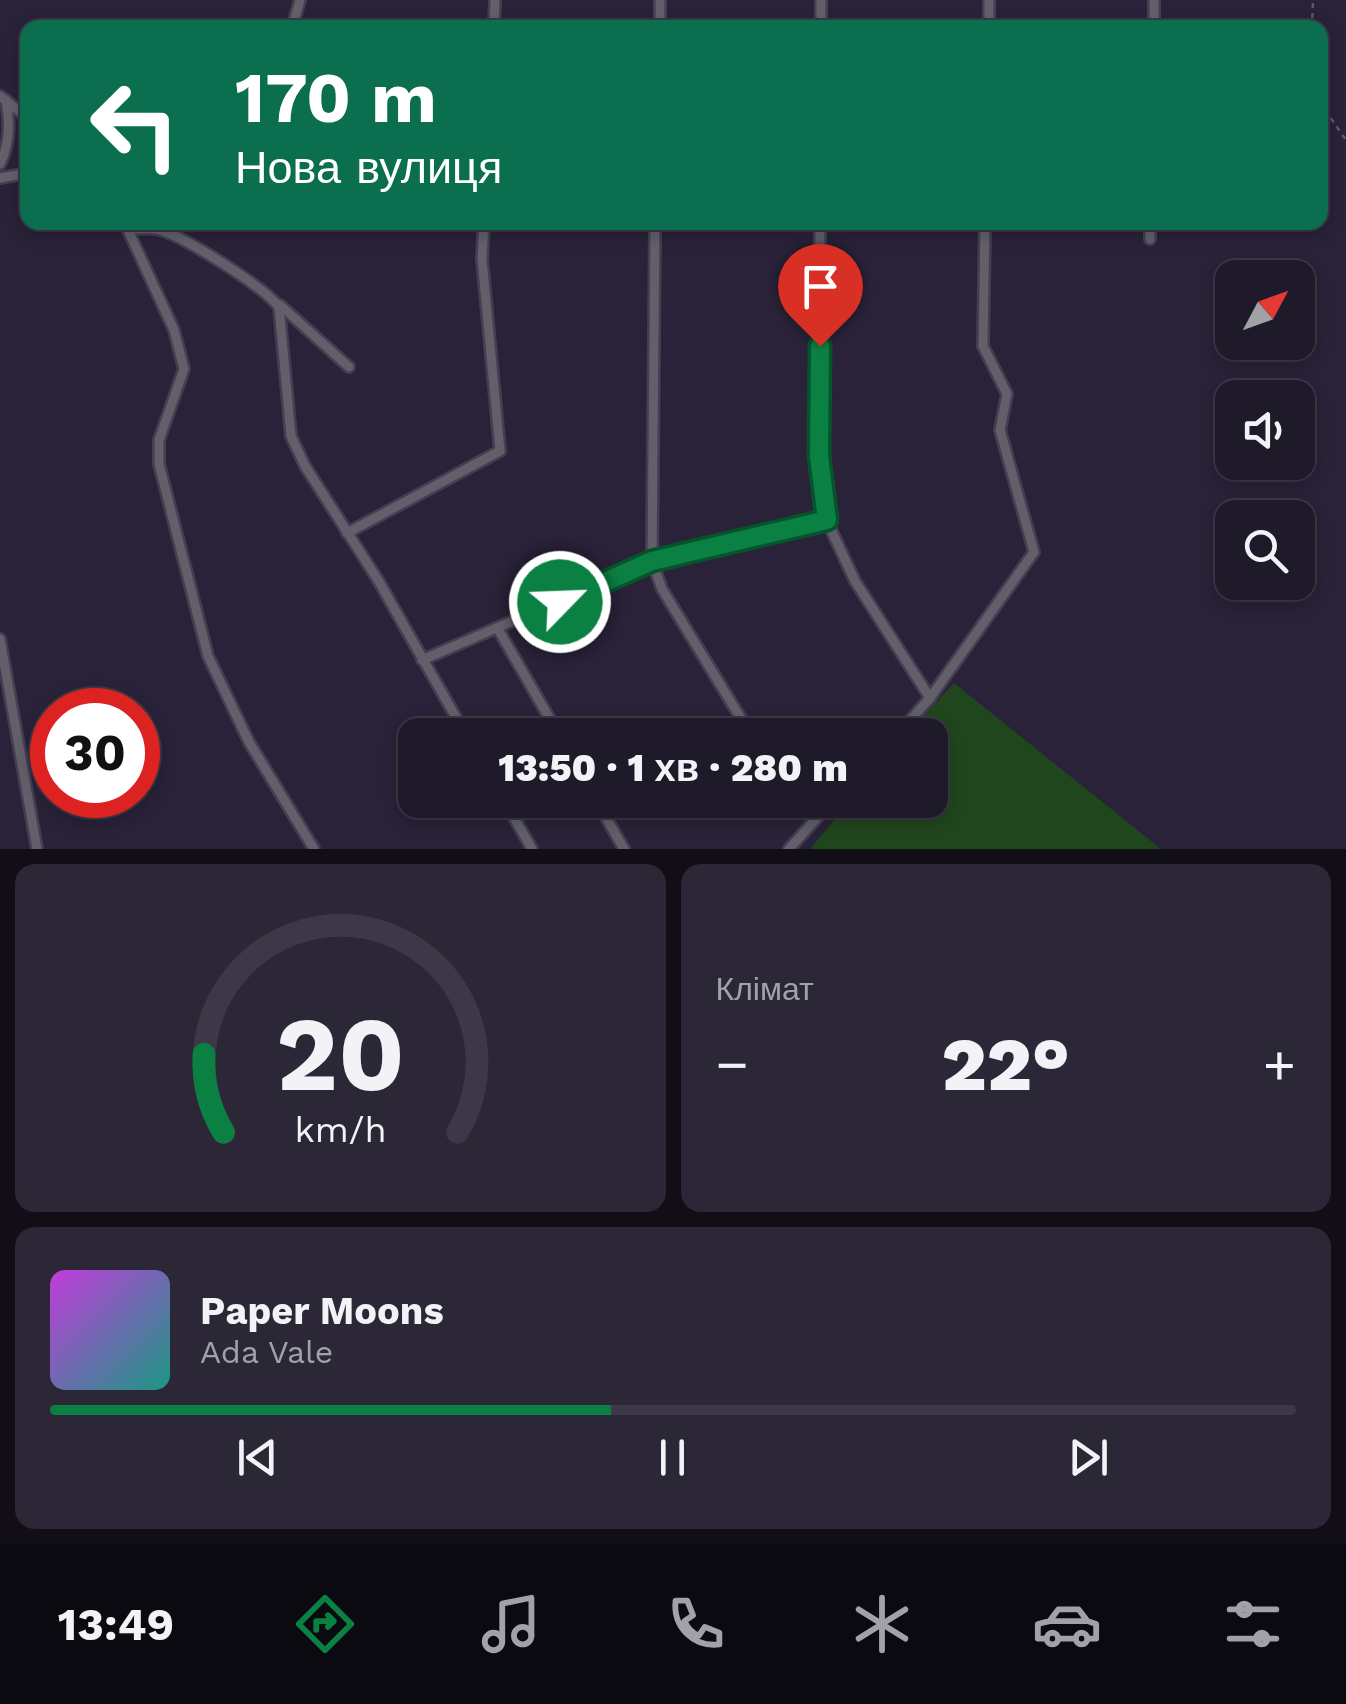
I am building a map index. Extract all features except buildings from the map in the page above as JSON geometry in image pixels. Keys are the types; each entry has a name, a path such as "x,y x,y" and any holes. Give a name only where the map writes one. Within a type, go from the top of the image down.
{"street":[{"path":"494,0 494,20"},
{"path":"494,14 498,20"},
{"path":"0,164 8,148 9,120 3,98"},
{"path":"314,849 249,742 208,656 159,464 159,440 184,369 174,330 128,230 156,230 185,241 274,300 349,367"},
{"path":"347,533 500,451 482,259 484,230"},
{"path":"655,230 652,561 662,589 741,718"},
{"path":"820,230 819,456 827,520 855,581 930,698"},
{"path":"912,718 1034,552 1000,430 1007,394 983,346 986,230"},
{"path":"1150,230 1150,240"},
{"path":"274,300 282,317 291,436 305,466 378,580 456,718"},
{"path":"422,660 652,561 827,520"},
{"path":"498,629 549,718"},
{"path":"0,639 36,849"},
{"path":"514,818 532,849"},
{"path":"606,818 624,849"},
{"path":"789,849 814,818"}],"path":[{"path":"1328,115 1346,140"}],"green space":[{"path":"954,683 1161,849 810,849 836,818 948,818 948,718 922,718"}],"route":[{"path":"560,602 673,554 751,540 827,520 819,456 820,346"}]}
